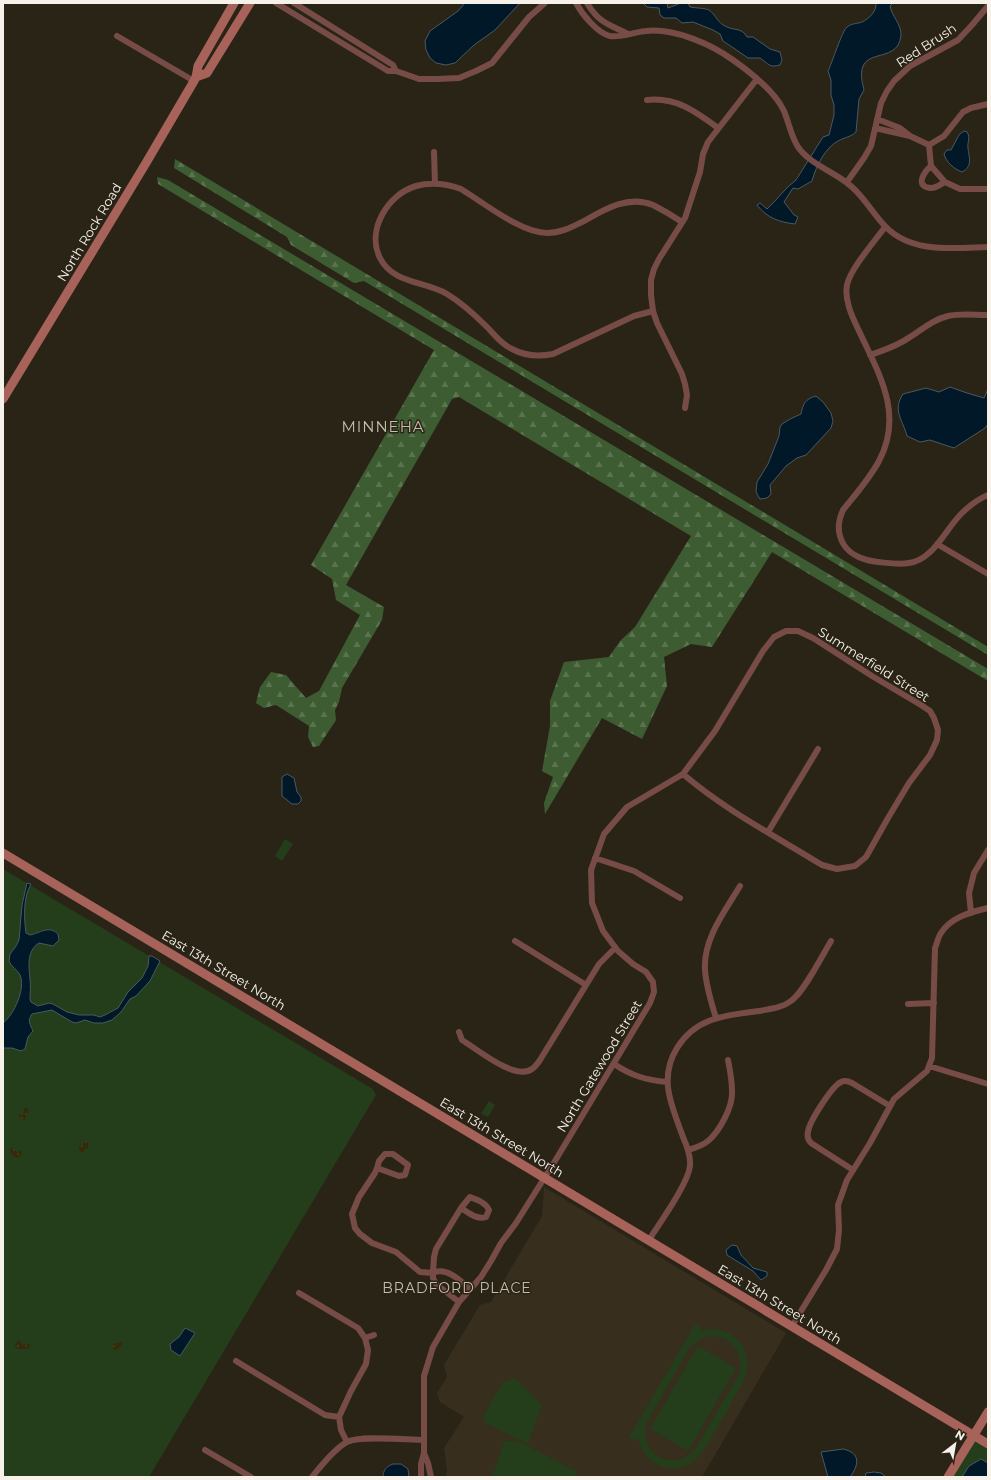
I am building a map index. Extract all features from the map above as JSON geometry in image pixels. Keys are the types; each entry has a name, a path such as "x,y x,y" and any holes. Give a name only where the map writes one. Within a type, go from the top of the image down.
{"main road":[{"name":"North Rock Road","path":"3,399 146,163 195,79 198,66 234,3"},
{"name":"North Rock Road","path":"195,79 207,73 250,3"},
{"name":"East 13th Street North","path":"3,853 988,1444"},
{"path":"948,1477 988,1412"}],"street":[{"path":"276,3 388,72 396,71 420,79 459,78 492,63 529,17 545,3"},
{"path":"294,3 393,65 396,71"},
{"path":"576,3 589,21 609,36 620,37 628,34 648,31 678,34 702,42 728,57 756,79 784,110 793,139 806,156 847,182 864,199 885,227 893,233 919,245 943,248 988,247"},
{"path":"587,3 594,14 601,20 628,34"},
{"name":"Red Brush","path":"847,182 871,146 881,103 886,91 902,72 910,66 958,40 988,6"},
{"path":"117,36 195,79"},
{"path":"685,408 687,395 685,384 682,374 653,311 651,280 654,269 682,222 690,204 700,172 703,154 708,142 756,79"},
{"path":"647,100 656,99 682,105 694,110 718,128"},
{"path":"929,145 944,136 964,112 971,108 988,104"},
{"path":"877,119 900,128 910,136"},
{"path":"875,128 910,136 929,145"},
{"path":"929,145 931,166 945,182 960,189 988,189"},
{"path":"434,152 435,184"},
{"path":"931,166 926,170 922,177 924,185 930,188 937,187 945,182"},
{"path":"653,311 634,316 552,354 542,356 521,354 499,341 486,326 455,299 436,289 395,276 380,258 376,241 376,230 383,212 397,197 416,186 435,184 451,185 461,189 518,225 535,231 547,233 569,229 603,210 620,203 630,202 643,202 652,205 682,222"},
{"path":"885,227 852,272 847,284 846,295 849,308 882,381 889,404 890,431 879,461 844,510 840,518 839,527 842,541 851,553 870,561 900,564 910,563 919,560 937,544 960,515 972,504 988,495"},
{"path":"870,356 899,344 923,326 934,320 948,316 988,315"},
{"path":"937,544 988,574"},
{"name":"Summerfield Street","path":"768,832 822,864 837,869 855,866 866,857 909,783 930,756 937,740 938,732 934,718 930,711 921,705 813,638 798,631 786,631"},
{"name":"North Gatewood Street","path":"421,1477 421,1464 424,1453 424,1376 433,1347 459,1302 481,1277 492,1261 501,1242 516,1223 614,1064 650,1003 654,992 652,982 646,972 633,964 615,948 603,931 592,903 591,870 604,834 627,807 683,774 715,731 763,651 774,637 786,631"},
{"path":"683,774 731,810 768,832 818,749"},
{"path":"971,913 969,894 972,880 974,873 988,850"},
{"path":"595,858 634,871 680,898"},
{"path":"716,1018 704,969 706,953 711,936 740,886"},
{"path":"792,1326 826,1270 836,1249 839,1230 838,1205 847,1180 894,1099 927,1071 929,1066 932,1058 935,948 941,933 952,921 988,908"},
{"path":"515,941 586,985"},
{"path":"649,1240 688,1176 690,1165 688,1150 671,1104 667,1082 673,1056 684,1038 693,1030 716,1018 777,1008 796,998 831,941"},
{"path":"459,1032 462,1040 509,1070 522,1072 532,1070 540,1060 599,964 615,948"},
{"path":"908,1004 934,1003"},
{"path":"688,1150 703,1145 710,1139 729,1110 732,1092 728,1060"},
{"path":"614,1064 627,1073 644,1079 667,1082"},
{"path":"929,1066 988,1084"},
{"path":"853,1170 811,1143 808,1136 809,1126 832,1089 841,1082 848,1081 890,1106"},
{"path":"377,1168 399,1176 405,1175 408,1165 393,1154 386,1154 380,1161 377,1168 375,1174 359,1197 352,1214 355,1228 372,1243 396,1252 420,1272 434,1273 437,1271 448,1273 470,1289"},
{"path":"459,1302 436,1284 433,1278 436,1249 461,1208"},
{"path":"299,1293 358,1328 365,1338 368,1350 366,1364 339,1417 341,1430 347,1442"},
{"path":"365,1338 374,1335"},
{"path":"236,1361 325,1415 339,1417"},
{"path":"312,1477 328,1458 347,1442 368,1438 424,1440"},
{"path":"205,1450 251,1477"},
{"name":"North Gatewood Street","path":"424,1453 431,1477"}],"shaded area":[{"path":"544,1187 786,1333 702,1477 446,1477 447,1471 444,1448 464,1417 440,1402 437,1393 447,1377 444,1365 480,1305 491,1302 542,1216"}],"green space":[{"path":"175,159 988,647 988,655 364,281 354,283 291,245 287,237 174,168"},
{"path":"157,177 168,180 988,669 988,681 772,552 712,647 691,644 664,657 667,686 642,739 602,718 545,814 544,803 553,777 542,771 550,726 550,701 564,662 609,657 620,641 635,627 691,536 459,397 452,399 346,585 384,607 382,620 342,688 339,702 335,710 336,720 319,746 313,747 308,737 309,726 276,705 264,708 256,703 260,687 271,672 286,675 306,698 319,691 360,615 336,600 332,579 311,565 434,350 158,184"},
{"path":"285,839 293,844 282,861 275,856"},
{"path":"3,869 373,1089 376,1095 149,1477 3,1477"},
{"path":"489,1101 495,1105 488,1117 481,1114"},
{"path":"695,1324 702,1328 700,1331 712,1329 722,1331 739,1341 747,1358 747,1369 744,1380 719,1426 696,1459 690,1464 679,1468 660,1466 646,1455 638,1438 636,1441 629,1437","holes":["709,1336 724,1339 735,1348 740,1361 738,1376 694,1451 685,1457 676,1460 667,1460 659,1457 647,1444 645,1435 646,1424 689,1349 699,1340"]},
{"path":"698,1346 736,1368 688,1451 650,1429"},
{"path":"515,1378 542,1405 528,1444 485,1423 483,1417 502,1383"},
{"path":"974,1435 988,1444 988,1477 948,1477"},
{"path":"505,1440 520,1442 576,1471 578,1477 492,1477"}],"sand":[{"path":"24,1108 27,1108 29,1111 23,1120 18,1116 19,1113 23,1116"},
{"path":"86,1141 89,1143 88,1148 85,1149 83,1153 78,1150"},
{"path":"12,1148 15,1149 17,1153 22,1151 22,1154 18,1158 14,1158 10,1150"},
{"path":"19,1340 23,1345 30,1343 30,1346 27,1349 18,1349 15,1344"},
{"path":"120,1342 123,1343 122,1346 116,1351 113,1349 113,1344"}],"water":[{"path":"465,3 520,3 495,30 474,45 455,63 446,65 436,63 430,58 426,50 425,41 430,31 458,11"},
{"path":"643,3 667,3 668,8 681,3 688,3 690,7 709,10 723,25 740,30 747,37 753,37 770,49 780,52 782,60 780,65 771,66 760,58 748,58 723,41 720,34 713,30 693,22 682,23 676,18 664,18 660,15 659,8 647,7"},
{"path":"876,3 893,3 890,6 891,10 901,31 898,45 892,51 876,56 863,65 861,75 864,90 859,99 856,132 833,144 825,153 816,169 812,181 798,189 793,188 784,202 794,215 798,217 795,224 774,219 757,205 760,203 767,209 796,180 823,137 829,135 834,115 834,105 831,95 831,80 828,71 847,27 862,22 870,17 874,12"},
{"path":"964,131 967,132 969,136 968,146 970,162 968,167 962,172 951,165 944,154 947,150 951,150 959,135"},
{"path":"950,387 984,398 988,389 988,424 985,428 954,448 930,440 920,442 907,436 898,411 898,405 903,394 926,388 939,392"},
{"path":"816,396 823,402 831,413 833,421 831,428 806,455 797,458 786,466 770,485 771,494 767,498 760,499 756,492 757,482 768,464 779,436 780,427 790,419 801,414 805,402"},
{"path":"287,774 294,778 297,792 301,797 301,801 298,804 292,804 282,796 282,777"},
{"path":"27,883 31,884 28,889 25,902 26,933 30,935 44,930 51,930 58,934 59,940 53,946 39,943 32,950 29,960 31,1002 38,1006 49,1003 67,1012 100,1017 118,1008 128,992 142,978 148,966 149,956 152,956 160,961 150,981 136,996 130,999 121,1012 112,1020 103,1023 94,1023 85,1020 76,1023 52,1010 32,1014 29,1021 33,1031 28,1037 25,1049 21,1051 12,1048 3,1048 3,1023 15,1008 20,994 20,975 9,961 10,954 19,940 22,905"},
{"path":"732,1245 737,1246 741,1255 753,1268 767,1272 767,1276 761,1280 753,1271 727,1255 726,1250"},
{"path":"185,1328 195,1333 180,1356 171,1350 170,1344 179,1337"},
{"path":"843,1449 853,1453 857,1460 853,1473 850,1477 828,1477 821,1452"},
{"path":"981,1459 988,1463 988,1477 962,1477 969,1466"},
{"path":"393,1464 401,1464 408,1469 409,1477 383,1477 386,1469"},
{"path":"866,1473 881,1473 886,1477 865,1477"}],"district":[{"name":"MINNEHA","path":"383,427"},
{"name":"BRADFORD PLACE","path":"457,1288"}]}
